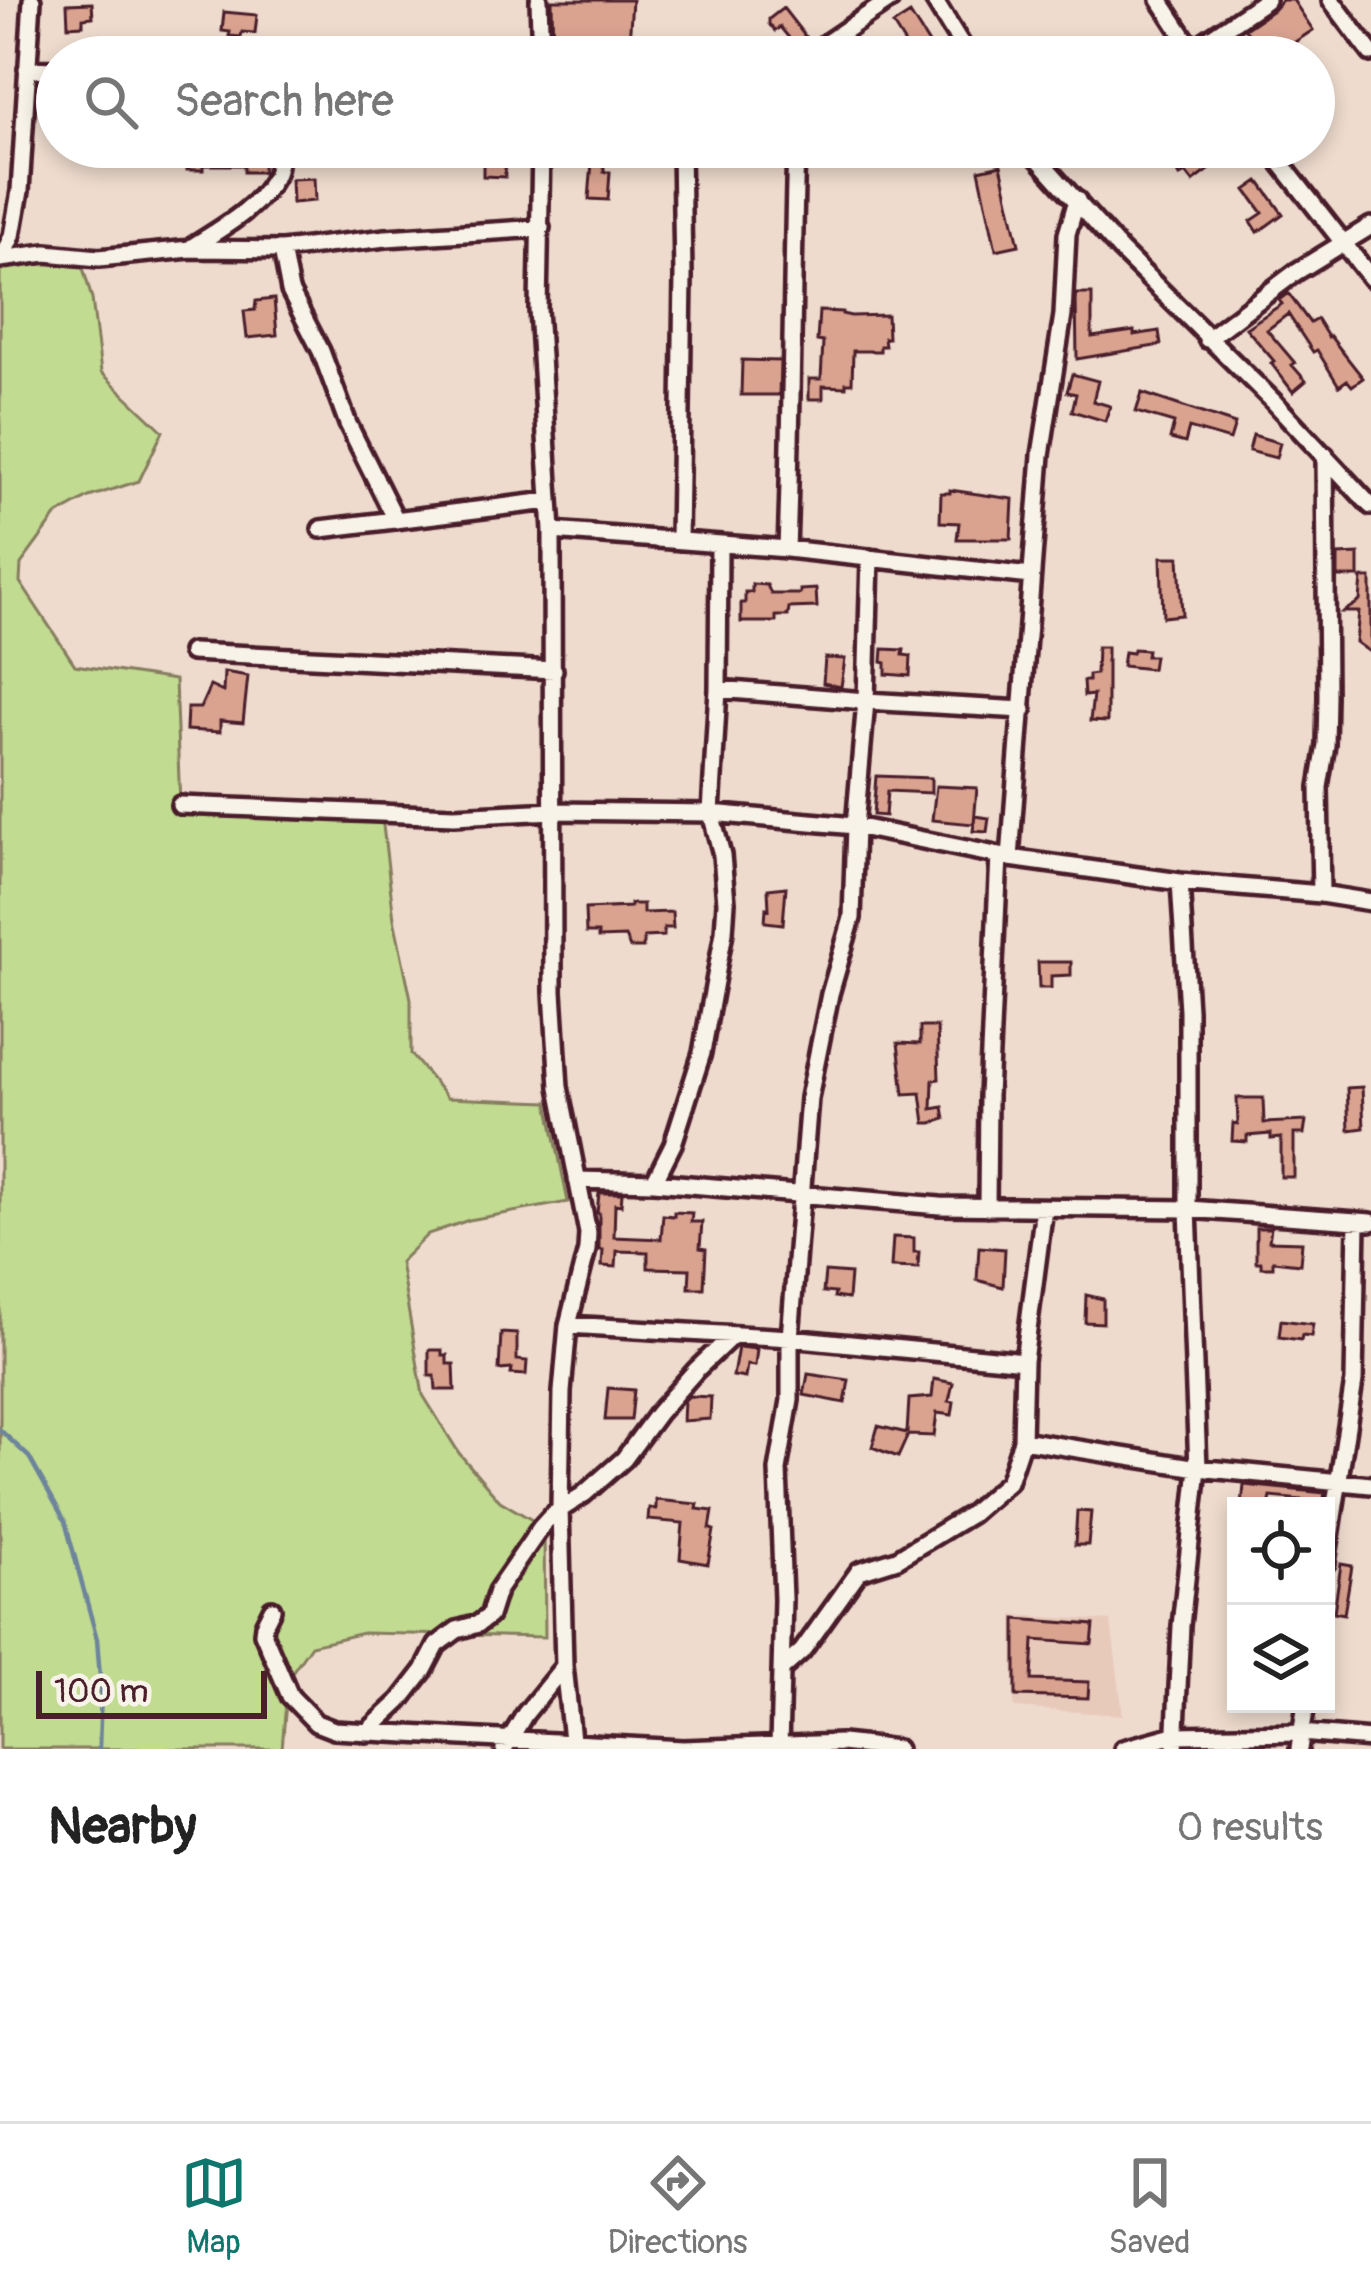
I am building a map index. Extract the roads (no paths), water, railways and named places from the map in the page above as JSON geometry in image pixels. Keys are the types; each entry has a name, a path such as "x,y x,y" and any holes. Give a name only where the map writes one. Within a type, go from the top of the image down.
{"street":[{"path":"1,259 12,236 20,191 32,0"},
{"path":"539,0 540,36"},
{"path":"837,36 890,0"},
{"path":"934,0 956,36"},
{"path":"1160,0 1179,36"},
{"path":"1216,36 1266,0"},
{"path":"1331,0 1371,53"},
{"path":"27,70 36,70"},
{"path":"190,249 258,198 277,168"},
{"path":"542,168 538,309 552,531 553,992 559,1087 588,1233 568,1325 562,1392 564,1666 573,1745"},
{"path":"679,541 681,168"},
{"path":"788,549 795,168"},
{"path":"1047,168 1120,250 1371,506"},
{"path":"1285,168 1371,278"},
{"path":"987,1207 991,987 1022,710 1041,455 1063,315 1067,233 1077,200"},
{"path":"1207,339 1296,272 1371,226"},
{"path":"1,259 46,254 99,258 190,249 282,250 541,228"},
{"path":"282,250 290,291 396,520"},
{"path":"1321,894 1319,787 1327,696 1325,455"},
{"path":"321,529 549,501"},
{"path":"552,531 788,549 1030,576"},
{"path":"655,1182 673,1144 702,1053 724,932 722,855 711,813 719,545"},
{"path":"778,1747 783,1668 778,1470 790,1400 790,1338 809,1098 830,994 852,918 870,559"},
{"path":"191,652 554,670"},
{"path":"718,689 1022,710"},
{"path":"180,806 454,816 711,813 855,826 1004,857 1371,902"},
{"path":"1174,1742 1198,1468 1187,1209 1188,1010 1180,882"},
{"path":"577,1180 940,1206 1187,1209 1364,1222 1354,1381 1335,1501"},
{"path":"783,1668 802,1651 859,1571 897,1559 971,1514 1007,1482 1022,1440 1024,1361 1045,1208"},
{"path":"568,1325 790,1338 1024,1361"},
{"path":"366,1732 400,1701 437,1645 489,1616 497,1591 541,1527 624,1459 658,1413 733,1334"},
{"path":"1022,1440 1198,1468 1371,1485"},
{"path":"272,1610 263,1634 290,1696 316,1723 334,1730 683,1749 803,1743 897,1749"},
{"path":"508,1743 564,1666"},
{"path":"1123,1749 1174,1742 1371,1739"}],"waterway":[{"path":"0,1430 29,1457 65,1521 97,1639 99,1749"}]}
